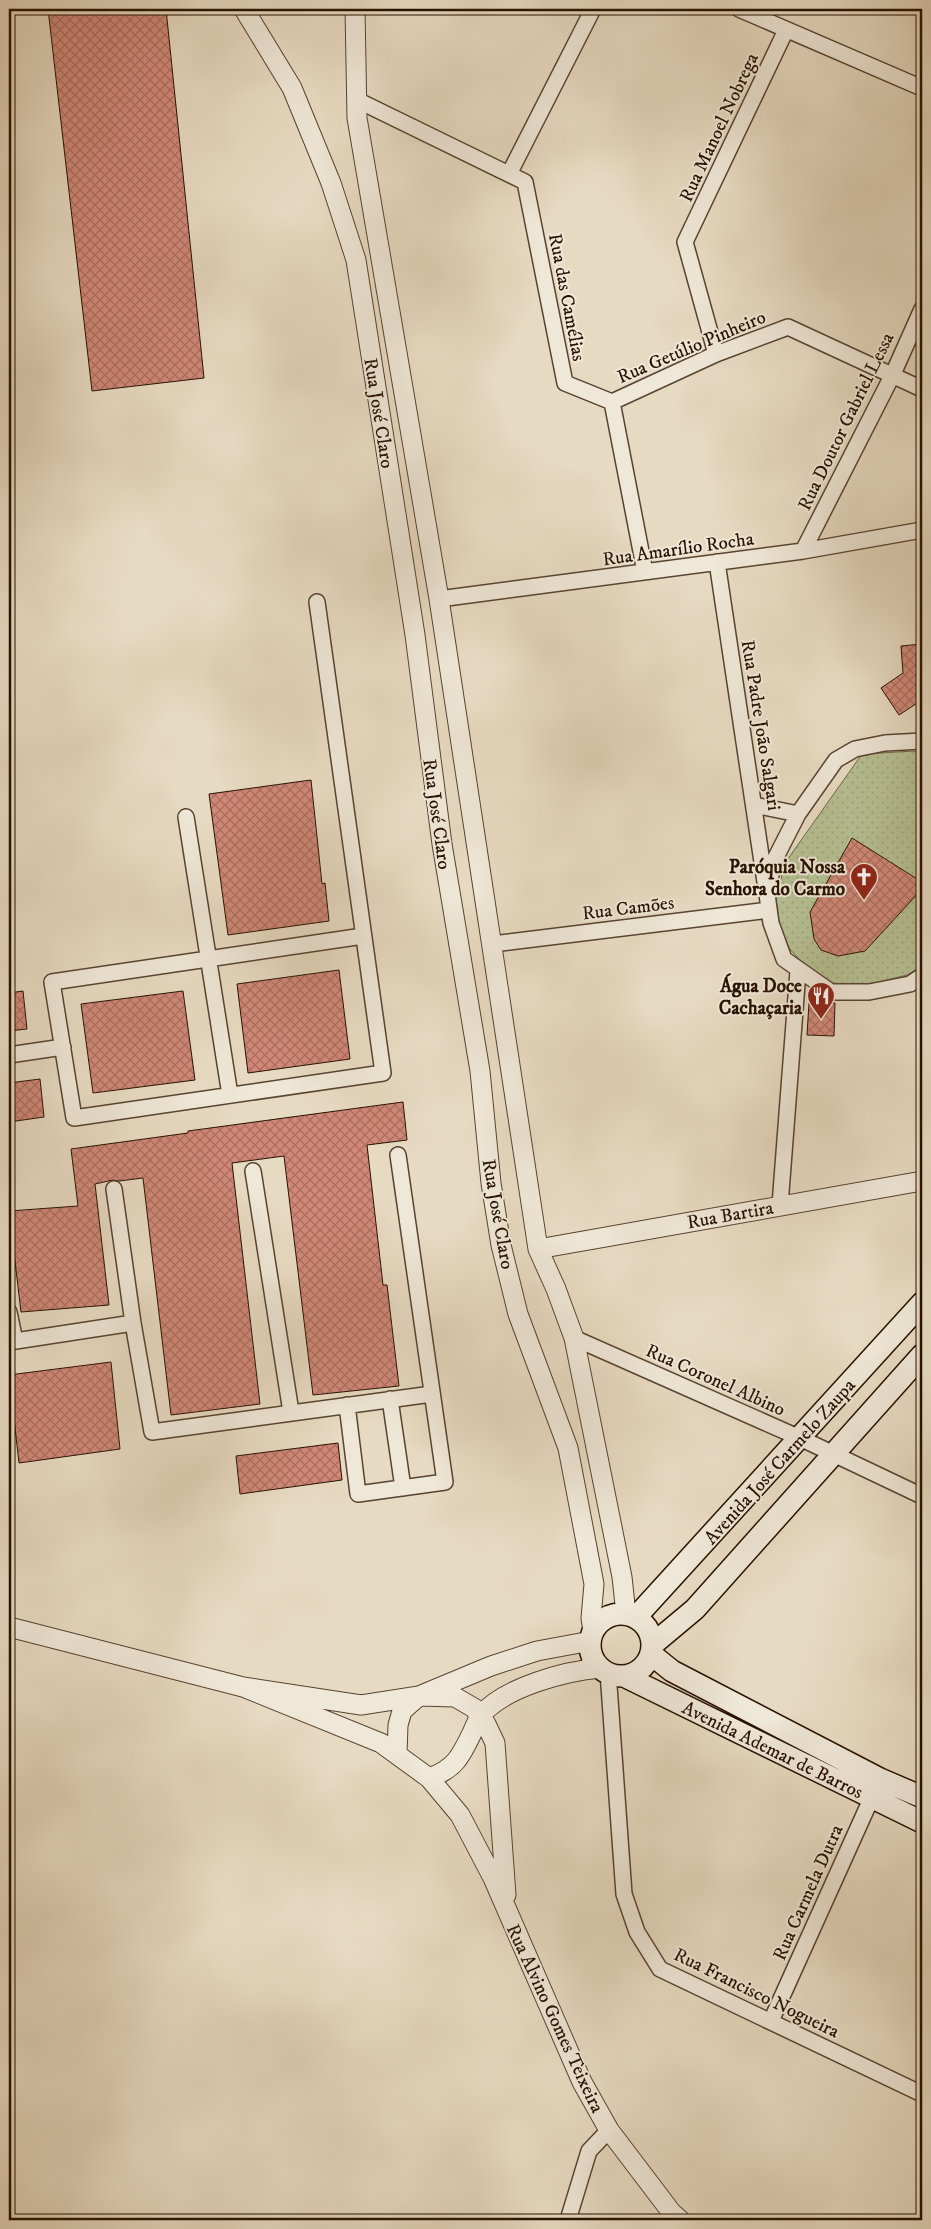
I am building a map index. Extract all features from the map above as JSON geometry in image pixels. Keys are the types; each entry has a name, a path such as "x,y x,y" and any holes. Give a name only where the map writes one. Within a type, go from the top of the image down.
{"main road":[{"name":"Avenida José Carmelo Zaupa","path":"631,1616 800,1438 922,1303"},
{"name":"Avenida José Carmelo Zaupa","path":"652,1650 695,1609 922,1354"},
{"path":"631,1616 648,1629 652,1650 641,1669 611,1672 595,1660 591,1651 592,1636 607,1618 631,1616"},
{"name":"Avenida Ademar de Barros","path":"652,1650 672,1671 876,1788 922,1822"},
{"name":"Avenida Ademar de Barros","path":"611,1672 876,1788 922,1797"}],"street":[{"name":"Rua José Claro","path":"244,9 292,88 331,183 356,260 415,635 442,844 480,1071 491,1183 501,1245 518,1314 568,1448 594,1584 591,1618 592,1636"},
{"name":"Rua José Claro","path":"355,9 357,118 439,600 493,944 538,1249 556,1289 574,1338 631,1616"},
{"path":"509,174 593,9"},
{"path":"739,9 922,88"},
{"name":"Rua Manoel Nobrega","path":"716,354 686,242 786,30"},
{"name":"Rua das Camélias","path":"357,100 525,182 565,383 612,402"},
{"name":"Rua Doutor Gabriel Lessa","path":"803,551 893,374 922,309"},
{"name":"Rua Getúlio Pinheiro","path":"612,402 716,354 788,327 922,389"},
{"path":"612,402 646,572"},
{"name":"Rua Amarílio Rocha","path":"439,600 803,551 922,530"},
{"name":"Rua Padre João Salgari","path":"717,562 767,894"},
{"path":"316,602 383,1073 74,1118 52,982 363,936"},
{"path":"922,741 884,743 855,749 836,760 798,814 774,861 767,894 771,923 784,959 831,992 869,992 910,984 922,976"},
{"path":"754,805 798,814"},
{"path":"186,817 230,1095"},
{"name":"Rua Camões","path":"493,944 768,910"},
{"path":"780,1205 798,970"},
{"path":"9,1054 62,1047"},
{"path":"347,1405 358,1494 444,1482 398,1155"},
{"path":"253,1171 290,1412"},
{"name":"Rua Bartira","path":"538,1249 922,1181"},
{"path":"114,1189 133,1323 152,1432 432,1394"},
{"path":"9,1312 12,1342 133,1323"},
{"name":"Rua Coronel Albino","path":"574,1338 800,1438 922,1496"},
{"path":"390,1399 403,1488"},
{"name":"Rua Alvino Gomes Teixeira","path":"9,1627 243,1687 360,1704 419,1696 454,1697 474,1708 486,1724 495,1743 507,1909"},
{"path":"397,1754 398,1725 402,1711 419,1696 491,1666 536,1651 592,1636"},
{"path":"429,1778 444,1773 453,1766 462,1754 480,1716 494,1703 512,1692 585,1670 611,1672"},
{"name":"Rua Francisco Nogueira","path":"611,1672 624,1894 637,1932 660,1969 922,2094"},
{"name":"Rua Alvino Gomes Teixeira","path":"243,1687 381,1743 429,1778 460,1814 507,1909 582,2082 609,2130 680,2220"},
{"name":"Rua Carmela Dutra","path":"771,2021 876,1788"},
{"path":"568,2220 589,2152 609,2130"}],"green space":[{"path":"914,751 922,753 922,966 907,975 868,985 830,983 803,964 789,948 780,928 776,899 785,863 862,754"}],"building":[{"path":"48,9 166,9 204,378 92,391"},
{"path":"922,644 922,700 899,715 881,688 903,673 901,646"},
{"path":"311,780 322,884 325,883 329,921 228,935 209,794"},
{"name":"Paróquia Nossa Senhora do Carmo","path":"852,838 922,882 922,889 865,951 838,956 821,950 814,939 810,912"},
{"path":"339,970 350,1059 248,1073 237,984"},
{"path":"23,991 27,1029 9,1031 9,993"},
{"path":"183,991 195,1080 93,1093 81,1004"},
{"name":"Água Doce Cachaçaria","path":"809,1003 835,1003 834,1036 807,1035"},
{"path":"40,1079 44,1117 9,1122 9,1083"},
{"path":"403,1102 407,1140 367,1145 383,1285 387,1285 399,1386 313,1395 284,1156 232,1163 260,1404 171,1415 143,1178 113,1180 95,1184 109,1305 21,1312 9,1211 78,1206 71,1149"},
{"path":"111,1362 120,1449 19,1463 9,1375"},
{"path":"338,1443 342,1480 240,1494 236,1456"}],"place":[{"name":"Paróquia Nossa Senhora do Carmo","path":"864,901"},
{"name":"Água Doce Cachaçaria","path":"821,1020"}]}
